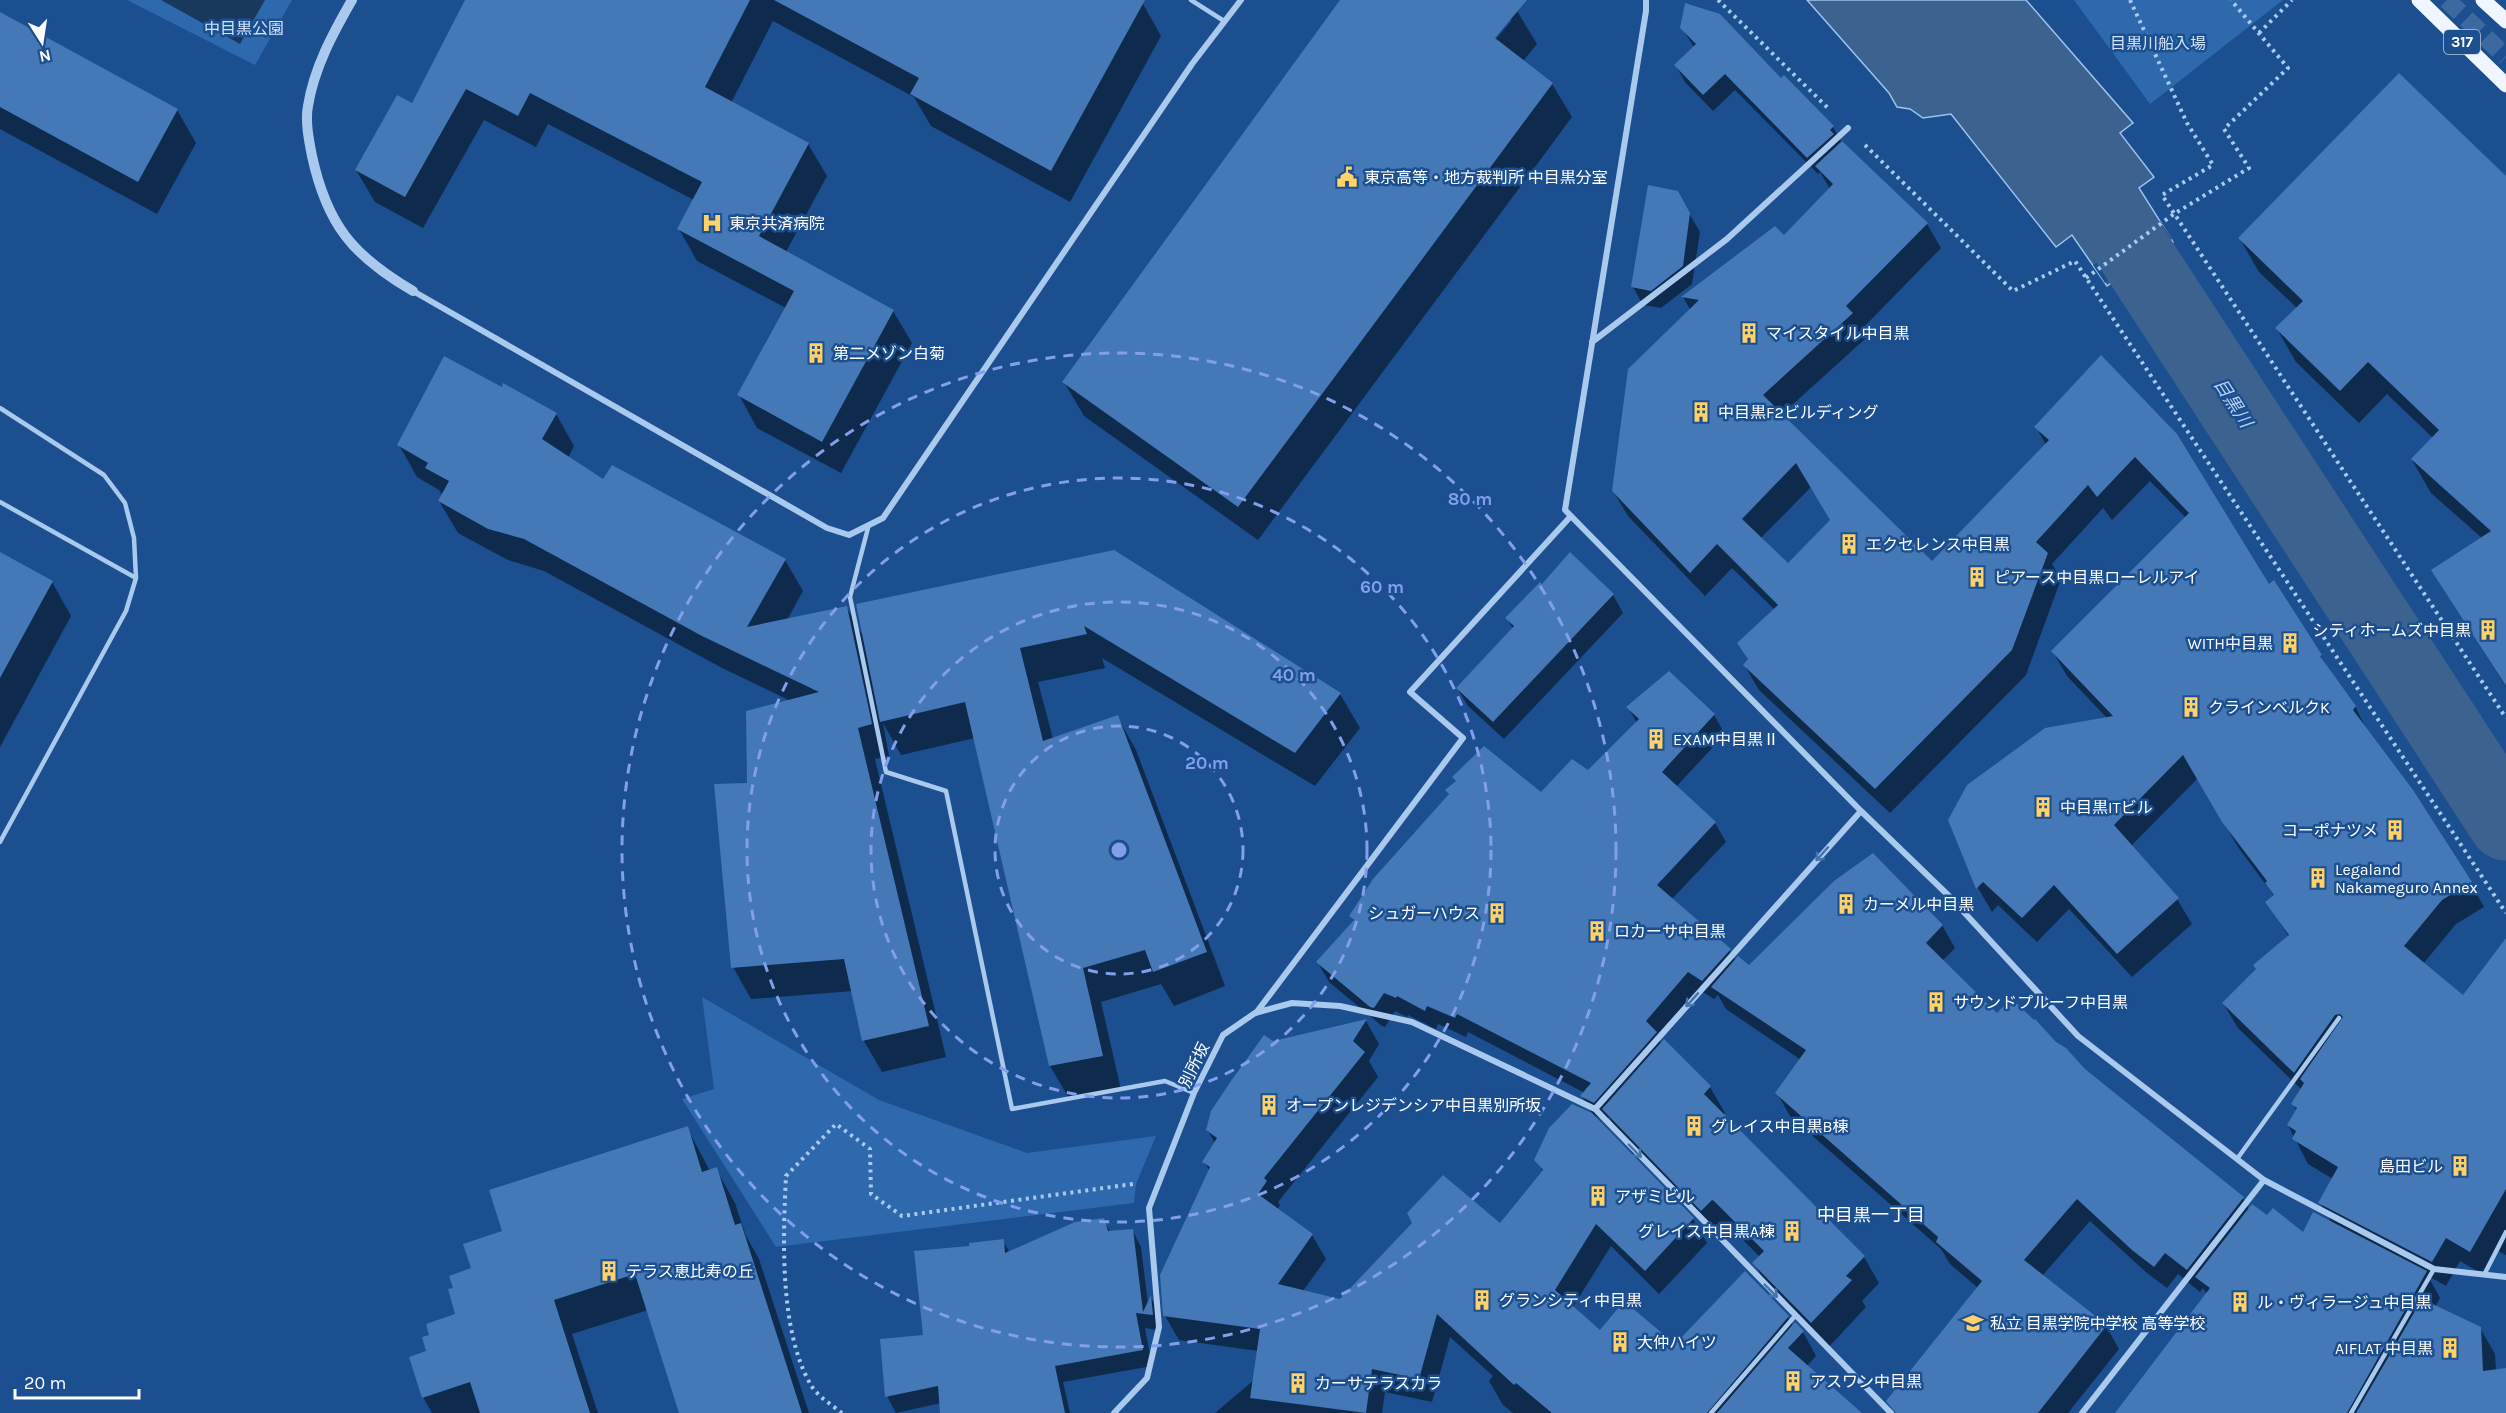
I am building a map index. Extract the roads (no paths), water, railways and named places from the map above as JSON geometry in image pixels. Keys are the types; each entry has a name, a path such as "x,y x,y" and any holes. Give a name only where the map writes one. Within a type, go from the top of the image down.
{"main road":[{"name":"317","path":"2418,0 2506,85"},
{"name":"317","path":"2483,0 2506,21"}],"street":[{"path":"352,0 318,69 307,108 310,146 319,188 335,223 362,257 384,274 413,291 827,528 849,535 883,518 1224,21 1241,0"},
{"path":"1646,0 1565,510 1861,811 1950,897 2078,1036 2264,1180 2434,1269 2506,1277"},
{"path":"1592,342 1727,238 1848,128"},
{"path":"1255,1013 1463,738 1410,692 1571,516"},
{"path":"1861,811 1594,1109 1891,1413"},
{"name":"別所坂","path":"1114,1413 1147,1378 1159,1327 1149,1208 1194,1092 1223,1035 1255,1013 1292,1004 1340,1006 1412,1022 1594,1109"},
{"path":"2082,1413 2264,1180"}],"lane":[{"path":"1191,0 1224,21"},
{"path":"0,408 104,475 125,503 134,538 136,578 126,611 0,842"},
{"path":"0,502 136,578"},
{"path":"867,528 850,597 886,772 946,791 1012,1109 1164,1081 1194,1092"},
{"path":"2237,1159 2338,1018"},
{"path":"2484,1275 2506,1232"},
{"path":"2351,1413 2434,1269"},
{"path":"1711,1413 1795,1316"}],"waterway":[{"name":"目黒川","path":"2083,179 2105,207 2506,823"}],"tunnel":[{"path":"2447,0 2506,57"}],"place":[{"name":"東京高等・地方裁判所 中目黒分室","path":"1347,177"},
{"name":"東京共済病院","path":"712,223"},
{"name":"マイスタイル中目黒","path":"1749,333"},
{"name":"第二メゾン白菊","path":"816,353"},
{"name":"中目黒F2ビルディング","path":"1701,412"},
{"name":"エクセレンス中目黒","path":"1849,544"},
{"name":"ピアース中目黒ローレルアイ","path":"1977,577"},
{"name":"シティホームズ中目黒","path":"2488,630"},
{"name":"WITH中目黒","path":"2290,643"},
{"name":"クラインベルクK","path":"2191,707"},
{"name":"EXAM中目黒Ⅱ","path":"1656,739"},
{"name":"中目黒ITビル","path":"2043,807"},
{"name":"コーポナツメ","path":"2395,830"},
{"name":"Legaland Nakameguro Annex","path":"2318,878"},
{"name":"カーメル中目黒","path":"1846,904"},
{"name":"シュガーハウス","path":"1497,913"},
{"name":"ロカーサ中目黒","path":"1597,931"},
{"name":"サウンドプルーフ中目黒","path":"1936,1002"},
{"name":"オープンレジデンシア中目黒別所坂","path":"1269,1105"},
{"name":"グレイス中目黒B棟","path":"1694,1126"},
{"name":"島田ビル","path":"2460,1166"},
{"name":"アザミビル","path":"1598,1196"},
{"name":"グレイス中目黒A棟","path":"1792,1231"},
{"name":"テラス恵比寿の丘","path":"609,1271"},
{"name":"グランシティ中目黒","path":"1482,1300"},
{"name":"ル・ヴィラージュ中目黒","path":"2240,1302"},
{"name":"私立 目黒学院中学校 高等学校","path":"1973,1323"},
{"name":"大仲ハイツ","path":"1620,1342"},
{"name":"AIFLAT 中目黒","path":"2450,1348"},
{"name":"アスワン中目黒","path":"1793,1381"},
{"name":"カーサテラスカラ","path":"1298,1383"}],"district":[{"name":"中目黒一丁目","path":"1871,1215"}],"park label":[{"name":"中目黒公園","path":"244,28"},
{"name":"目黒川船入場","path":"2158,43"}]}
